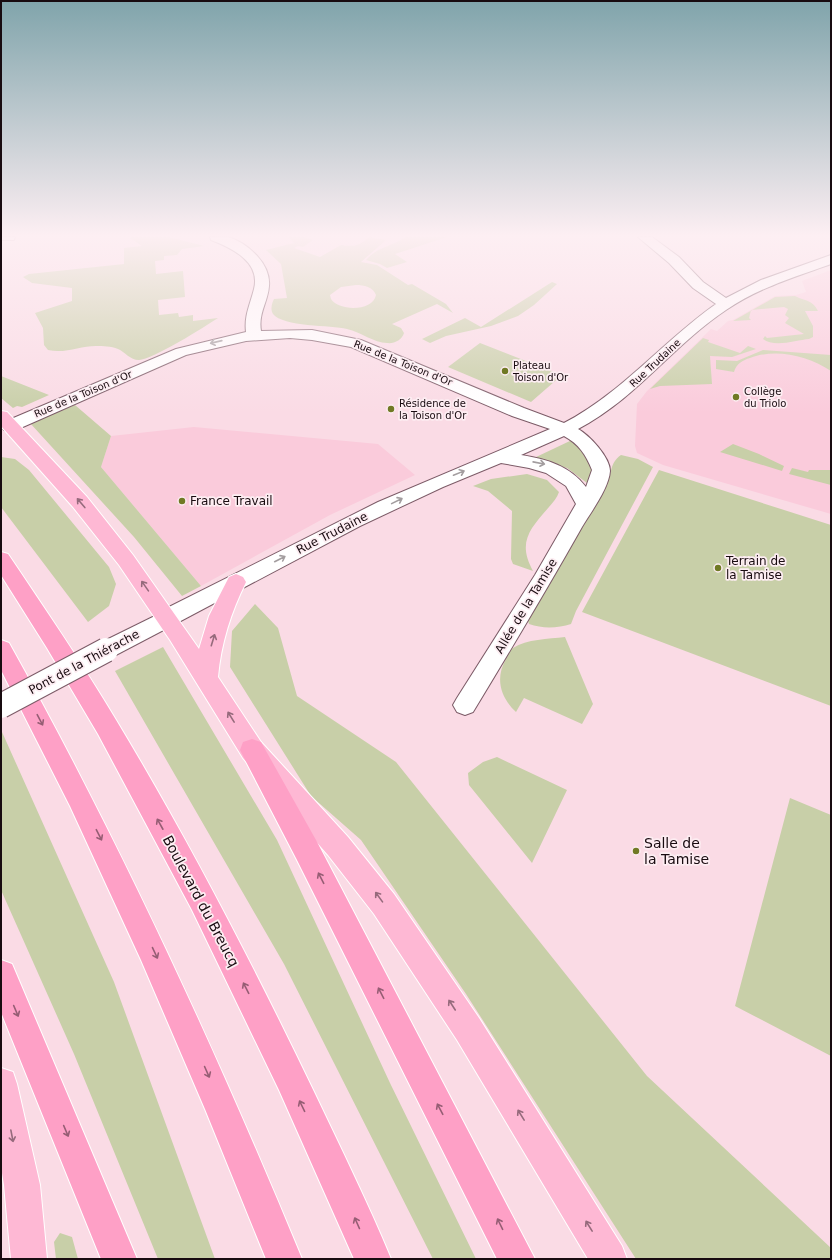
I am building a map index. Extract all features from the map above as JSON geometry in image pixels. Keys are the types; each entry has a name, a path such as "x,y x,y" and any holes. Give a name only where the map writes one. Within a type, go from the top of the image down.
{"highway":[{"name":"Boulevard du Breucq","path":"1,558 76,675 129,765 184,868 249,994 329,1160 373,1259"},
{"path":"1,649 54,746 134,907 227,1119 284,1259"},
{"path":"252,750 299,835 517,1259"},
{"path":"1,975 119,1259"}],"main road":[{"path":"4,424 80,502 126,560 167,618 252,750 343,852 384,904 468,1029 609,1259"},
{"path":"206,678 208,659 223,607 236,582"},
{"path":"1,1084 22,1184 30,1259"}],"street":[{"path":"254,334 251,322 259,296"},
{"path":"714,296 726,304"},
{"name":"Rue Trudaine","path":"167,618 398,500 444,479 501,458 586,418 627,390 701,322 726,304 741,296"},
{"name":"Rue de la Toison d'Or","path":"4,424 181,352 206,344 254,334 275,333 317,335 356,343 565,429"},
{"name":"Rue Trudaine","path":"501,458 525,438 539,419"},
{"name":"Allée de la Tamise","path":"466,705 586,506 597,484 601,470 588,445 582,439 565,429"},
{"path":"501,458 546,465 555,468 568,478 582,496 586,506"},
{"name":"Pont de la Thiérache","path":"1,706 167,618"}],"shaded area":[{"name":"Collège du Triolo","path":"775,296 831,296 831,514 663,465 637,453 635,446 637,404 647,391 711,329 717,331 728,321 733,320"},
{"path":"194,427 378,444 415,475 330,515 201,586 101,467 111,436"}],"green space":[{"path":"72,296 185,296 158,300 159,315 178,313 179,317 193,315 193,321 218,318 167,349 146,359 136,360 121,350 107,346 90,346 60,351 48,350 44,345 43,328 35,313 72,301"},
{"path":"287,296 330,296 335,303 341,306 355,308 369,304 373,301 376,296 432,296 446,304 453,313 437,304 392,324 401,328 404,333 403,335 400,340 395,342 382,343 347,329 308,325 278,318 272,312 273,301 274,299 287,298"},
{"path":"530,296 544,296 518,316 491,326 446,336 430,343 422,339 465,318 481,327"},
{"path":"795,296 808,301 816,307 818,311 805,311 813,326 813,337 786,343 768,342 763,339 765,336 767,338 804,334 785,323 789,318 785,315 788,309 784,307 752,310 775,297"},
{"path":"751,311 749,318 751,320 733,321"},
{"path":"703,338 709,340 708,342 740,353 748,346 756,349 732,357 710,356 712,384 660,386 650,389"},
{"name":"Plateau Toison d'Or","path":"480,343 562,375 531,402 448,367"},
{"path":"763,350 831,355 831,371 812,361 792,355 781,354 760,355 747,359 738,365 734,372 716,369 716,360 737,361"},
{"path":"1,376 49,395 22,407 17,406 13,408 1,398"},
{"path":"75,405 111,436 101,467 201,586 182,596 134,537 30,423"},
{"path":"572,440 587,456 593,471 587,483 567,468 534,458"},
{"path":"733,444 784,466 782,471 720,452"},
{"path":"621,455 638,459 653,467 576,611 571,624 540,627 529,624 528,621 606,486 614,462"},
{"path":"1,457 15,459 29,470 109,567 116,584 109,606 88,622 1,507"},
{"path":"792,468 808,472 809,470 831,470 831,485 789,474"},
{"name":"Terrain de la Tamise","path":"659,470 831,525 831,706 582,612"},
{"path":"527,474 547,480 559,492 555,500 531,529 528,536 526,552 528,561 533,571 513,564 511,559 512,511 488,491 473,486 491,479"},
{"path":"255,604 278,628 297,696 396,762 647,1076 831,1248 831,1259 636,1259 466,994 361,840 311,796 230,667 232,631"},
{"path":"565,637 593,704 582,724 524,698 516,712 503,694 500,680 503,666 511,650 519,645 531,641"},
{"path":"163,647 277,840 390,1083 476,1259 433,1259 284,964 115,671"},
{"path":"2,732 114,982 215,1259 158,1259 74,1054 1,890"},
{"path":"497,757 567,790 532,863 469,785 468,773 483,762"},
{"path":"790,798 831,815 831,1056 735,1006"},
{"path":"60,1233 72,1237 78,1259 56,1259 54,1242"}],"place":[{"name":"Plateau Toison d'Or","path":"505,371"},
{"name":"Collège du Triolo","path":"736,397"},
{"name":"Résidence de la Toison d'Or","path":"391,409"},
{"name":"France Travail","path":"182,501"},
{"name":"Terrain de la Tamise","path":"718,568"},
{"name":"Salle de la Tamise","path":"636,851"}]}
